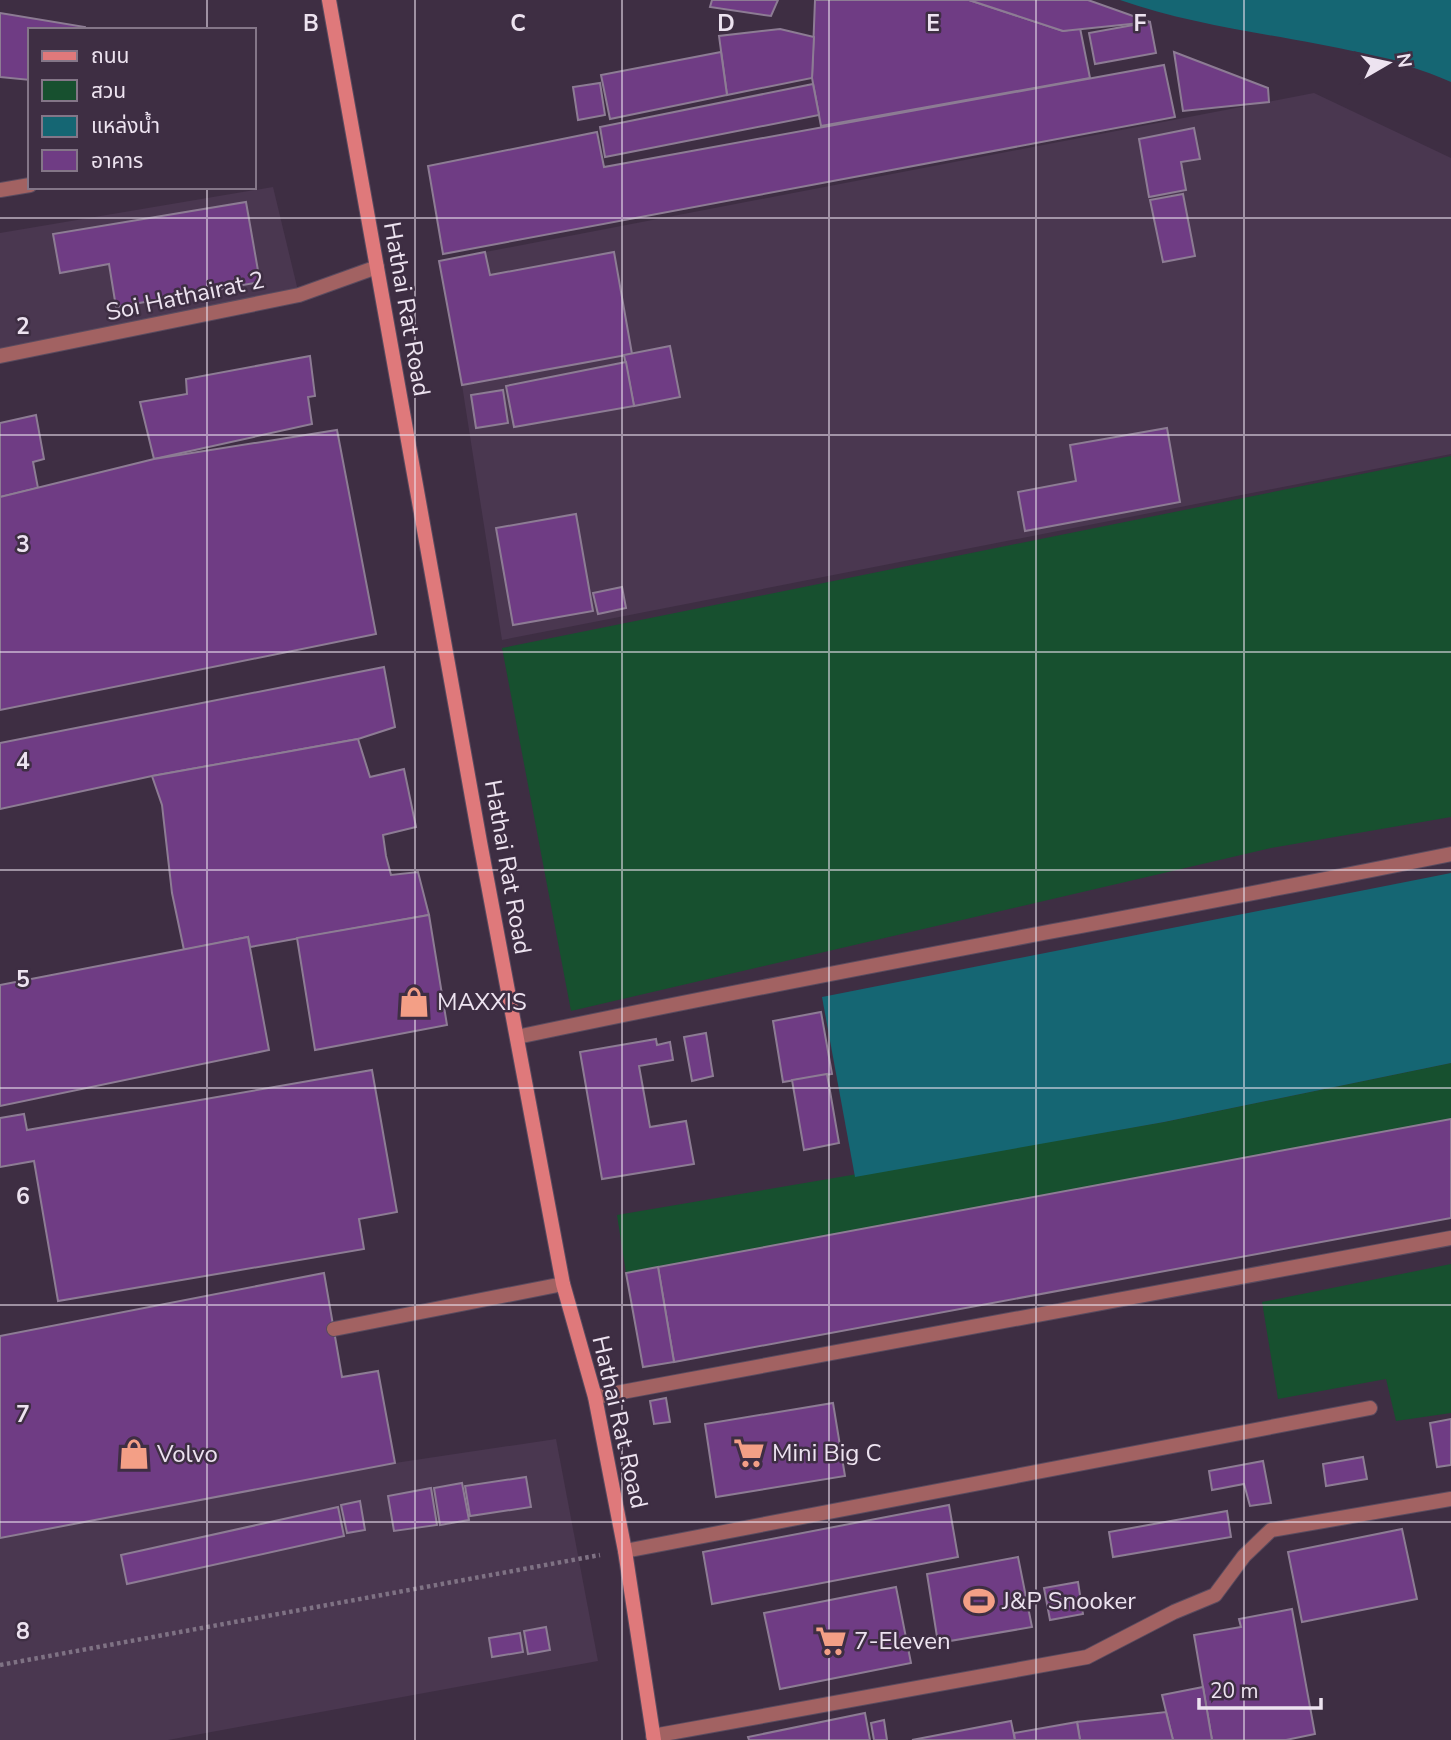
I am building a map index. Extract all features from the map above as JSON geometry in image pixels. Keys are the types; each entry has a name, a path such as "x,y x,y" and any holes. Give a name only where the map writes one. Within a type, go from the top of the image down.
{"main road":[{"name":"Hathai Rat Road","path":"329,0 563,1284 595,1397 625,1551 654,1738"}],"street":[{"path":"0,190 28,186"},
{"name":"Soi Hathairat 2","path":"0,356 299,295 377,267"},
{"path":"517,1037 745,989 1451,854"},
{"path":"595,1397 1451,1238"},
{"path":"334,1329 563,1284"},
{"path":"625,1551 1370,1408"},
{"path":"654,1738 1087,1657 1174,1612 1215,1595 1244,1556 1271,1530 1451,1499"}],"path":[{"path":"0,1665 625,1551"}],"shaded area":[{"path":"1314,93 1451,158 1451,454 502,640 462,385 439,261"},
{"path":"273,187 299,295 0,356 0,233"},
{"path":"556,1439 598,1661 168,1740 0,1740 0,1538 395,1463"}],"green space":[{"path":"1451,456 1451,817 1271,848 571,1011 502,648"},
{"path":"1451,1063 1451,1119 626,1273 617,1215 1164,1122"},
{"path":"1451,1264 1451,1413 1396,1421 1386,1379 1278,1399 1262,1302"}],"water":[{"path":"1120,0 1451,0 1451,82 1412,67 1371,56 1203,23"},
{"path":"1451,873 1451,1063 1164,1122 855,1177 822,997"}],"building":[{"path":"712,0 778,0 771,16 710,7"},
{"path":"815,0 969,0 1063,31 1080,28 1090,78 821,126 812,78"},
{"path":"969,0 1088,0 1150,22 1063,31"},
{"path":"0,13 85,27 28,28 28,80 0,77"},
{"path":"1150,22 1156,53 1095,64 1089,33"},
{"path":"780,29 814,37 812,78 727,95 719,36"},
{"path":"721,52 727,95 610,119 601,75"},
{"path":"1174,52 1268,88 1269,102 1183,111"},
{"path":"1164,65 1175,117 443,254 428,166 597,132 604,167"},
{"path":"600,83 605,115 578,120 573,87"},
{"path":"813,84 819,115 605,157 600,127"},
{"path":"1194,128 1200,159 1181,162 1186,190 1149,197 1139,139"},
{"path":"1183,194 1195,256 1163,262 1150,200"},
{"path":"246,202 260,282 116,307 109,264 60,273 53,234"},
{"path":"485,252 490,275 614,252 632,354 462,385 439,261"},
{"path":"670,346 680,397 634,406 624,355"},
{"path":"310,356 315,396 308,397 312,424 154,459 140,402 187,394 186,379"},
{"path":"626,362 634,406 514,427 506,386"},
{"path":"503,390 508,423 476,428 471,395"},
{"path":"36,415 44,459 33,462 38,488 0,497 0,423"},
{"path":"1167,428 1180,502 1025,531 1018,492 1076,481 1070,445"},
{"path":"337,430 376,634 0,710 0,497 154,459"},
{"path":"576,514 593,611 513,625 496,528"},
{"path":"622,587 626,608 598,614 593,593"},
{"path":"384,667 395,727 358,739 152,776 0,809 0,743"},
{"path":"358,739 370,777 404,769 416,827 383,835 386,856 391,875 418,872 429,915 250,947 248,937 184,950 172,893 162,805 152,776"},
{"path":"429,915 447,1025 315,1050 297,938"},
{"path":"248,937 269,1050 0,1106 0,985"},
{"path":"821,1012 832,1074 783,1082 773,1021"},
{"path":"706,1033 713,1076 692,1081 684,1037"},
{"path":"656,1039 657,1045 670,1042 673,1060 639,1066 650,1127 686,1121 694,1164 602,1179 580,1052"},
{"path":"372,1070 397,1212 359,1219 364,1249 58,1301 34,1161 0,1167 0,1118 24,1114 27,1130"},
{"path":"827,1074 839,1143 804,1150 792,1080"},
{"path":"1451,1119 1451,1218 674,1362 658,1267"},
{"path":"658,1267 674,1362 643,1367 626,1273"},
{"path":"324,1273 342,1377 378,1371 395,1463 0,1538 0,1336"},
{"path":"666,1398 670,1422 654,1424 650,1401"},
{"path":"833,1403 845,1476 716,1497 705,1424"},
{"path":"1451,1419 1451,1465 1437,1467 1430,1423"},
{"path":"1363,1457 1367,1479 1326,1486 1323,1464"},
{"path":"1263,1461 1271,1503 1250,1506 1244,1484 1212,1490 1209,1471"},
{"path":"526,1477 531,1507 470,1516 465,1486"},
{"path":"462,1483 469,1520 440,1525 434,1488"},
{"path":"431,1488 437,1525 394,1531 388,1496"},
{"path":"360,1501 365,1530 347,1533 341,1505"},
{"path":"949,1505 958,1557 712,1604 703,1552"},
{"path":"338,1507 344,1536 127,1584 121,1555"},
{"path":"1227,1511 1231,1537 1113,1557 1109,1532"},
{"path":"1402,1529 1417,1599 1302,1622 1288,1552"},
{"name":"J&P Snooker","path":"1018,1557 1032,1627 938,1643 927,1574"},
{"path":"1078,1582 1083,1614 1050,1620 1044,1588"},
{"path":"896,1587 911,1663 780,1689 764,1613"},
{"path":"1292,1609 1315,1734 1286,1740 1212,1740 1194,1635 1241,1627 1239,1619"},
{"path":"546,1627 550,1650 528,1654 524,1631"},
{"path":"520,1633 523,1652 492,1657 489,1638"},
{"path":"1203,1687 1212,1740 1173,1740 1162,1695"},
{"path":"1166,1712 1173,1740 1080,1740 1077,1722"},
{"path":"865,1713 870,1740 749,1740 748,1737"},
{"path":"884,1720 887,1740 874,1740 871,1723"},
{"path":"1011,1721 1015,1740 912,1740"},
{"path":"1077,1722 1080,1740 1015,1740 1014,1733"}],"place":[{"name":"MAXXIS","path":"414,1002"},
{"name":"Mini Big C","path":"749,1453"},
{"name":"Volvo","path":"134,1454"},
{"name":"J&P Snooker","path":"979,1601"},
{"name":"7-Eleven","path":"831,1641"}]}
